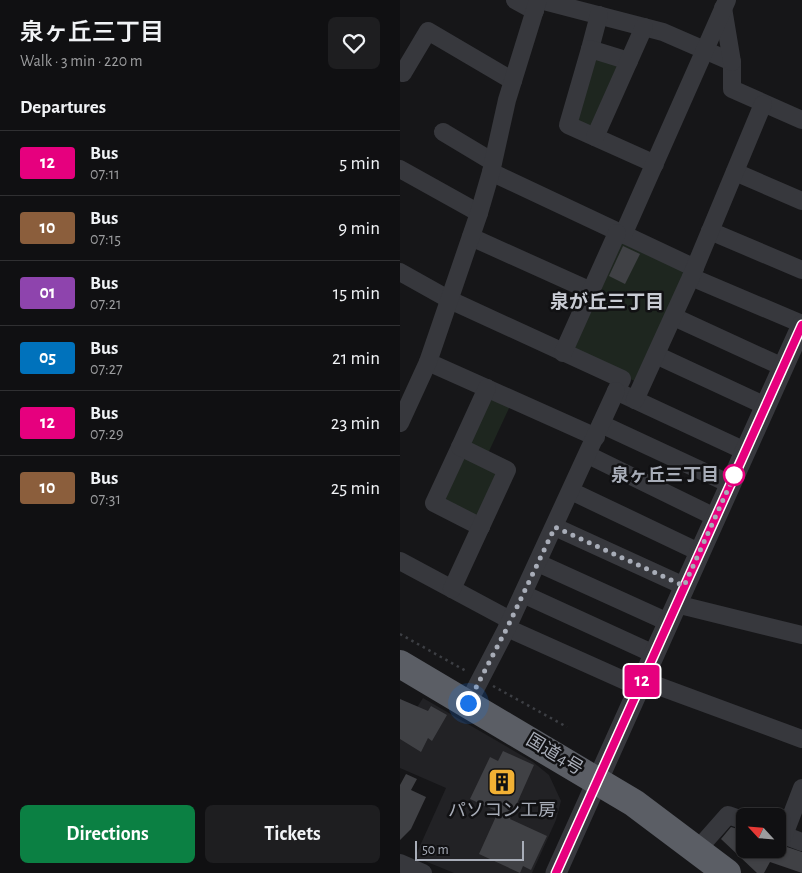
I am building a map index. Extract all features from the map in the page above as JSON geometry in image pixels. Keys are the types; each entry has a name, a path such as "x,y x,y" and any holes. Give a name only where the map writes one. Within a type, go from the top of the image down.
{"highway":[{"name":"国道4号","path":"400,664 634,803 698,849 727,873"}],"street":[{"path":"515,0 599,15 663,32 732,62"},
{"path":"400,423 405,402 428,362 479,213 513,80 538,4"},
{"path":"563,353 591,291 655,164 725,4"},
{"path":"725,4 732,62 732,89 802,120"},
{"path":"599,15 568,125 655,164"},
{"path":"595,137 644,27"},
{"path":"400,71 403,73 428,32 513,80"},
{"path":"590,49 629,61"},
{"path":"635,400 674,317 763,104"},
{"path":"443,132 492,167 693,272 802,325 556,873"},
{"path":"400,169 479,213"},
{"path":"735,172 802,201"},
{"path":"710,231 802,270"},
{"path":"471,237 591,291"},
{"path":"400,272 450,300 622,379 509,624 468,703"},
{"path":"674,317 784,367"},
{"path":"656,355 766,406"},
{"path":"428,362 487,388 730,484"},
{"path":"481,526 434,502 487,388"},
{"path":"616,391 745,451"},
{"path":"452,589 507,470 460,447"},
{"path":"588,455 715,517"},
{"path":"571,491 699,552"},
{"path":"555,527 676,604"},
{"path":"400,561 452,589 509,624 641,684 802,739"},
{"path":"538,562 676,604 802,635"},
{"path":"523,594 654,654"},
{"path":"786,824 801,795"},
{"path":"698,849 728,815 736,818"},
{"path":"786,836 802,842"},
{"path":"400,863 423,873"}],"shaded area":[{"path":"592,53 625,63 593,133 572,123"},
{"path":"618,238 690,271 639,383 567,350"},
{"path":"488,396 510,406 484,462 503,471 480,521 439,501"},
{"path":"423,698 533,762 549,775 561,801 556,820 532,873 454,873 415,857 446,788 400,768 400,734"}],"building":[{"path":"623,246 640,254 625,284 609,276"},
{"path":"400,699 428,711 431,706 447,715 432,741 428,738 421,752 400,739"},
{"path":"503,751 534,765 510,819 547,836 531,870 523,866 520,873 479,854 498,812 470,799 490,757 498,761"},
{"path":"406,774 417,779 411,790 426,797 411,829 400,840 400,785"},
{"path":"731,827 736,828 736,853 721,839"},
{"path":"786,847 802,852 802,873 770,862 764,873 757,873 741,858 786,858"}],"bus line":[{"name":"12","path":"556,873 802,325"}],"place":[{"name":"泉ヶ丘三丁目","path":"734,475"},
{"name":"パソコン工房","path":"502,782"}],"district":[{"name":"泉が丘三丁目","path":"607,301"}],"route":[{"path":"468,703 507,628 555,527 684,586 738,467 734,475"}]}
